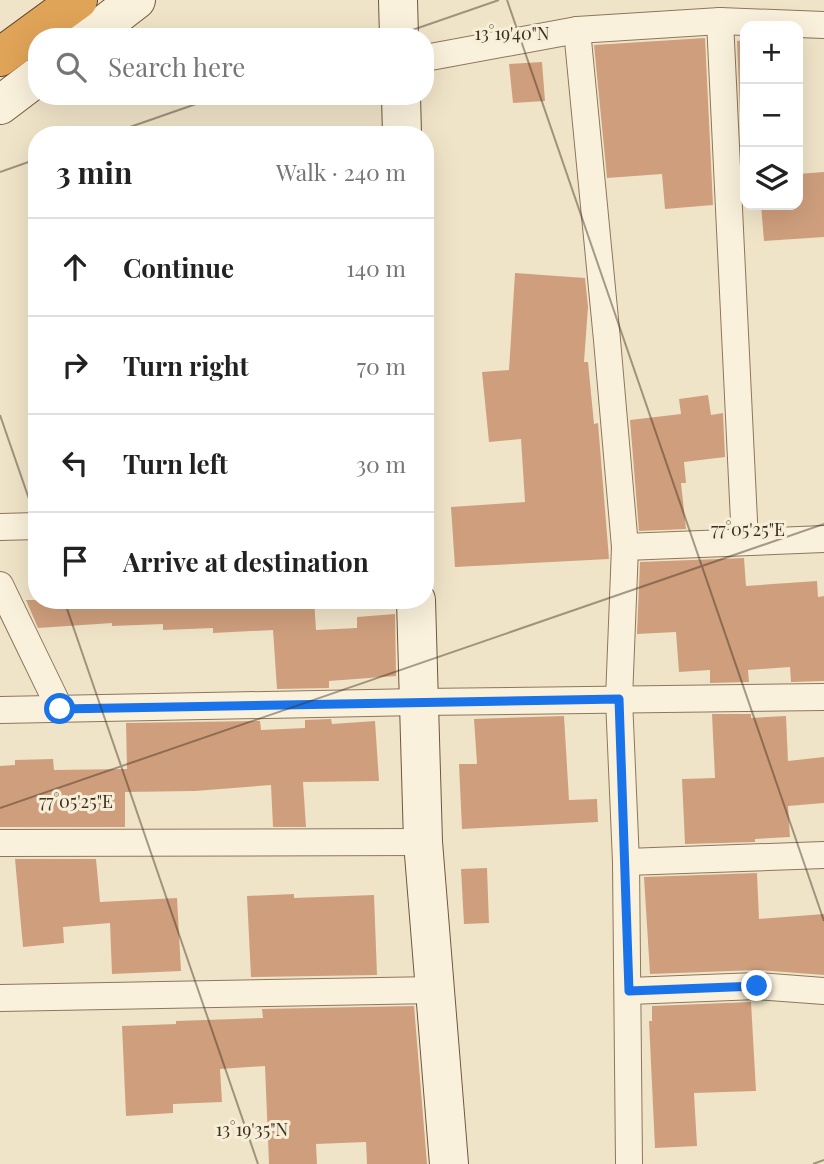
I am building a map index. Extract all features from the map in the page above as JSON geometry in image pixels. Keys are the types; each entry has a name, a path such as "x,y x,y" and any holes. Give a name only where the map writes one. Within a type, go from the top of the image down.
{"highway":[{"path":"40,28 78,0"},
{"path":"0,57 28,37"}],"street":[{"path":"99,28 135,0"},
{"path":"398,0 399,28"},
{"path":"434,56 577,30 720,21 824,25"},
{"path":"720,21 745,542"},
{"path":"577,30 625,547 619,699 629,991 629,1164"},
{"path":"0,105 28,83"},
{"path":"401,105 402,126"},
{"path":"0,527 28,526"},
{"path":"625,547 824,539"},
{"path":"0,585 60,709"},
{"path":"416,609 424,842 449,1164"},
{"path":"0,710 824,697"},
{"path":"0,842 424,842"},
{"path":"626,862 824,855"},
{"path":"629,991 757,986 824,991"},
{"path":"0,998 435,990"}],"building":[{"path":"705,38 713,205 665,209 662,174 607,178 594,45"},
{"path":"737,41 740,41 740,114"},
{"path":"542,62 545,101 513,103 509,64"},
{"path":"824,172 824,237 764,241 761,210 803,210 803,174"},
{"path":"515,273 585,278 588,307 584,362 588,362 594,424 598,423 609,559 455,567 451,507 525,502 521,439 489,442 482,372 509,370"},
{"path":"708,395 711,415 723,413 725,457 684,462 686,483 681,483 686,529 639,531 630,420 681,414 679,399"},
{"path":"744,558 746,586 817,581 818,597 824,596 824,681 791,682 790,667 748,670 749,682 710,683 710,670 679,672 676,632 637,634 640,562"},
{"path":"30,609 315,609 316,630 357,628 357,617 395,614 396,676 329,681 329,688 277,689 273,630 213,633 213,628 163,630 163,624 112,626 112,623 38,628"},
{"path":"712,714 751,714 751,718 786,716 788,761 824,757 824,803 788,806 790,837 755,839 755,842 685,844 682,779 715,778"},
{"path":"564,716 569,800 597,799 598,822 462,829 459,764 477,764 474,719"},
{"path":"331,719 332,724 375,721 379,781 303,782 306,827 273,827 271,785 195,791 125,792 125,827 0,827 0,766 15,765 15,760 53,759 54,770 127,769 126,723 260,721 261,730 305,728 305,720"},
{"path":"15,859 96,859 100,902 177,898 181,971 112,974 110,923 63,927 64,943 23,947"},
{"path":"487,868 489,923 464,924 461,869"},
{"path":"757,873 759,919 824,914 824,975 757,970 650,974 644,877"},
{"path":"294,894 294,898 374,895 377,975 251,977 247,896"},
{"path":"751,1002 756,1091 694,1093 697,1146 655,1148 649,1021 652,1021 652,1006"},
{"path":"414,1006 427,1164 367,1164 366,1142 316,1144 317,1164 269,1164 265,1066 220,1069 222,1102 173,1104 173,1113 126,1116 122,1026 263,1018 262,1009"}],"route":[{"path":"60,709 619,699 629,991 757,986"}]}
